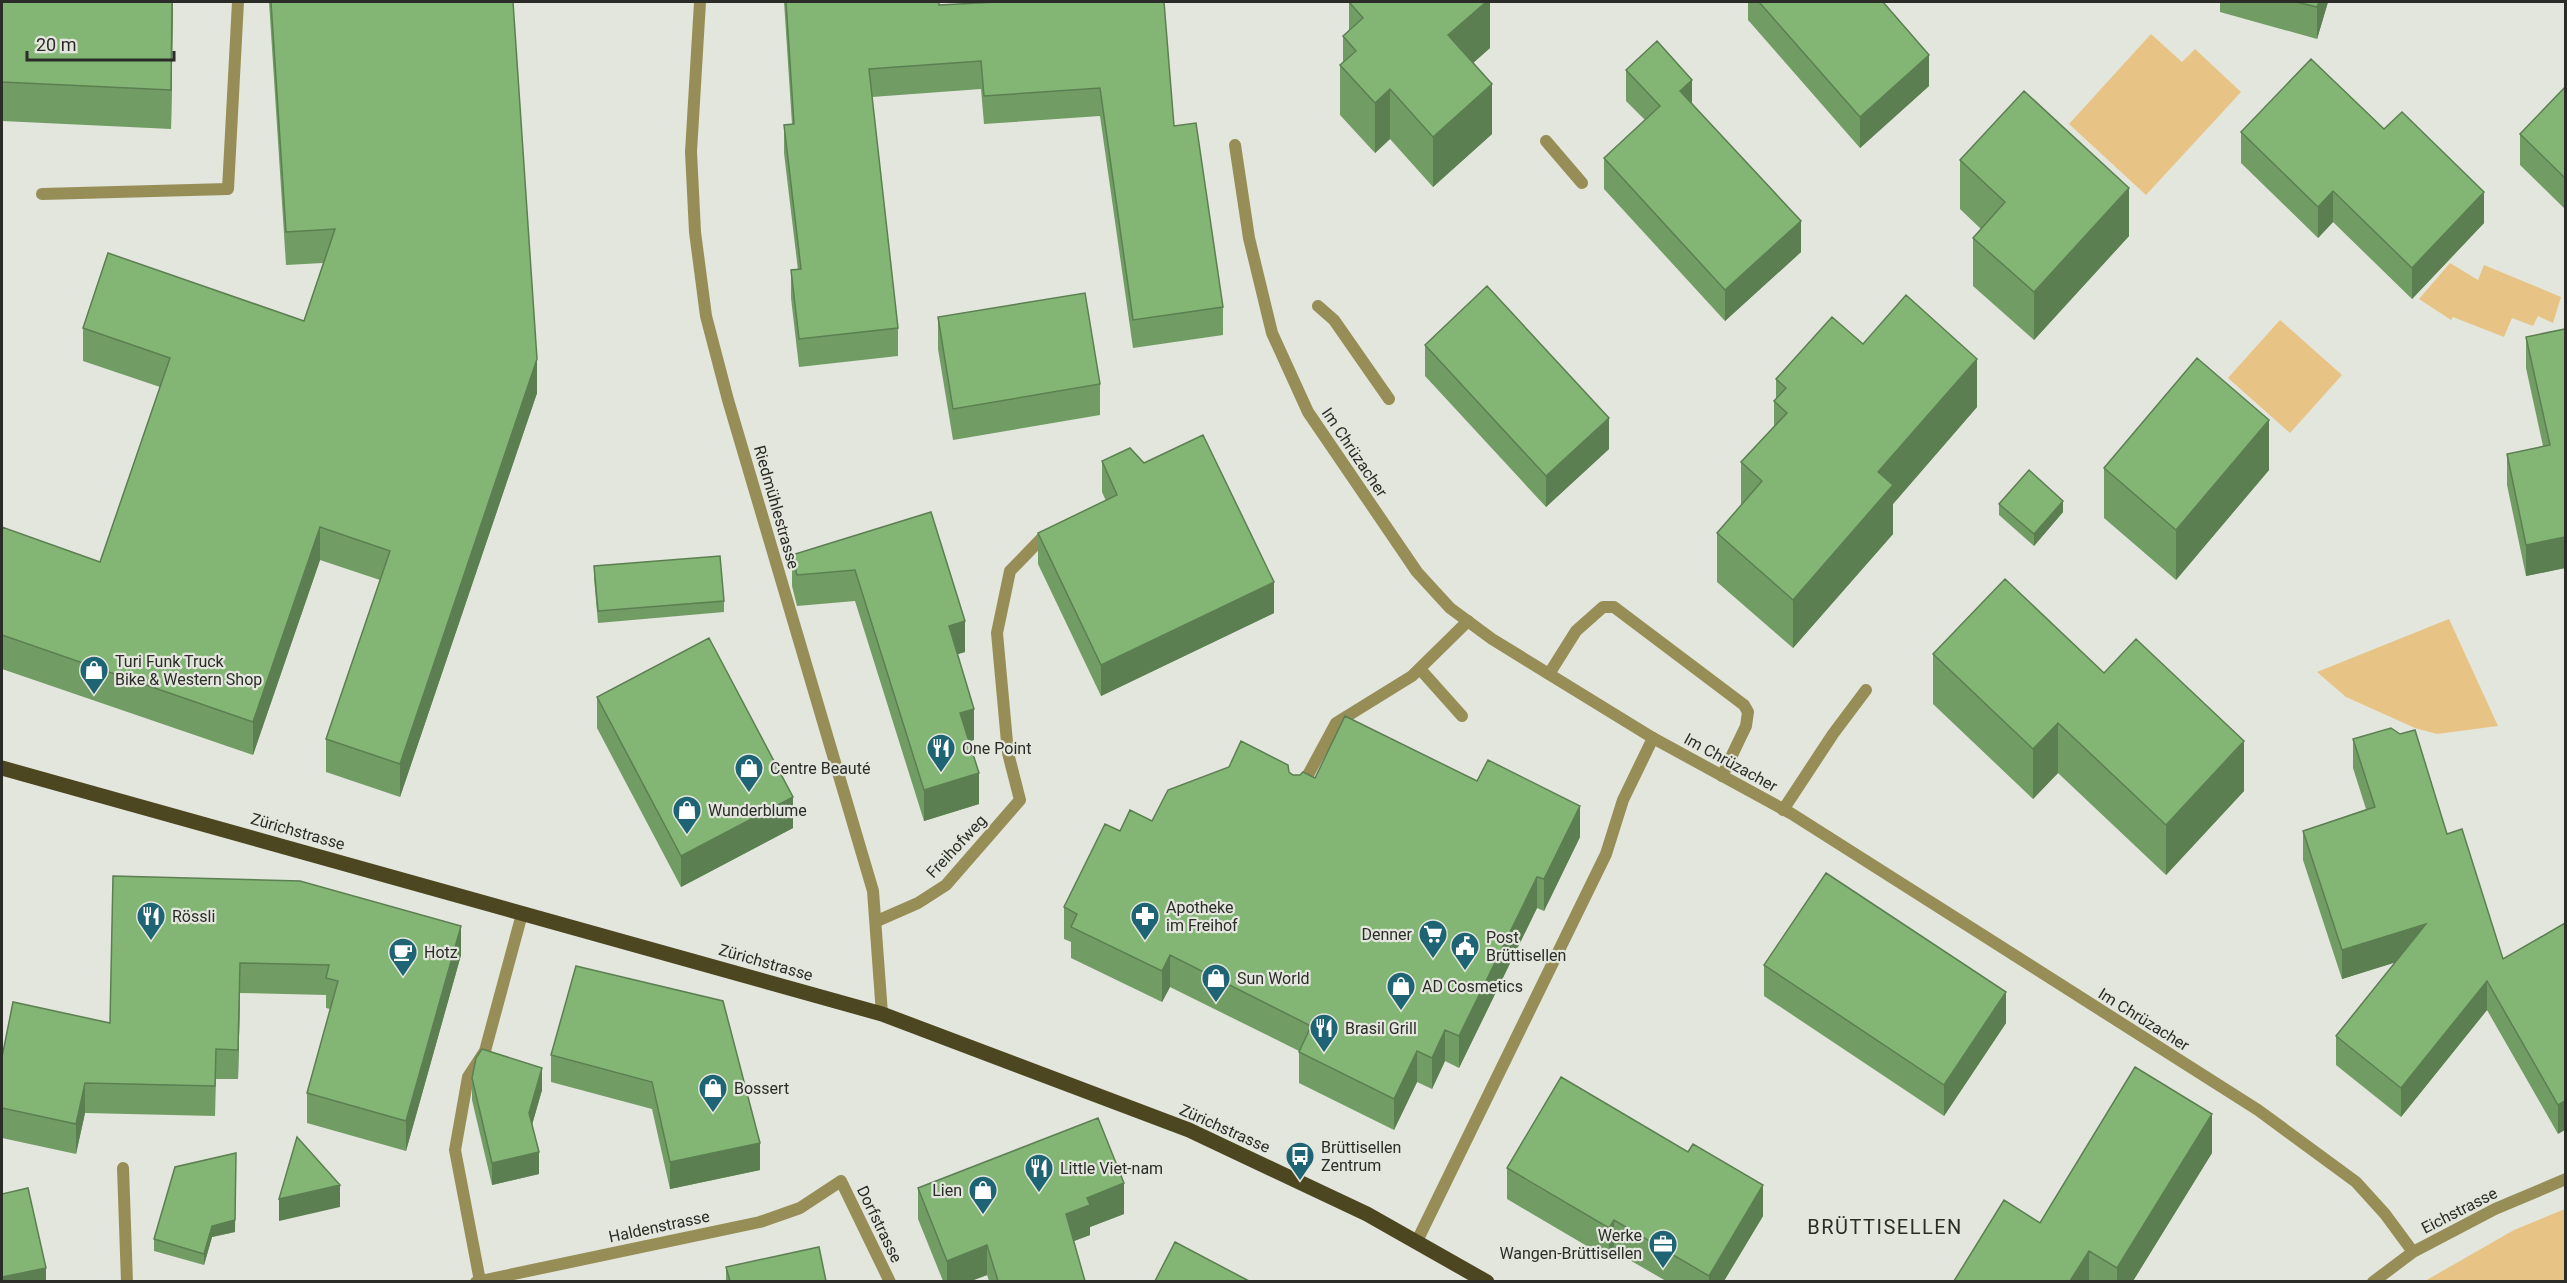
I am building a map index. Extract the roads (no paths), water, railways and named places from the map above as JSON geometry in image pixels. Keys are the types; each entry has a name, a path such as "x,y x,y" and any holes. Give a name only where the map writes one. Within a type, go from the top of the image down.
{"main road":[{"name":"Zürichstrasse","path":"2,768 882,1014 1189,1130 1300,1181 1418,1242 1487,1281"}],"street":[{"path":"42,194 228,189 238,2"},
{"name":"Riedmühlestrasse","path":"700,2 691,152 695,232 706,316 728,400 873,891 877,921 882,1014"},
{"path":"1546,141 1582,183"},
{"name":"Im Chrüzacher","path":"1235,145 1249,238 1272,333 1308,412 1417,572 1450,608 1492,639 1653,738 1783,810 2258,1110 2356,1182 2385,1214 2413,1252"},
{"path":"1318,306 1334,320 1389,399"},
{"name":"Freihofweg","path":"877,921 918,903 946,885 1020,800 1008,753 997,633 1010,571 1043,537"},
{"path":"1549,674 1576,631 1604,607 1614,607 1744,705 1748,712 1746,726 1722,776"},
{"path":"1296,799 1336,723 1412,676 1468,621"},
{"path":"1420,669 1462,716"},
{"path":"1783,810 1833,734 1866,690"},
{"path":"1418,1242 1606,854 1623,800 1653,738"},
{"path":"478,1281 454,1150 468,1077 486,1051 522,914"},
{"path":"123,1168 127,1281"},
{"name":"Eichstrasse","path":"2373,1281 2413,1252 2494,1209 2565,1179"},
{"name":"Haldenstrasse","path":"478,1281 760,1222 800,1209 841,1181"},
{"name":"Dorfstrasse","path":"841,1181 890,1281"}],"place":[{"name":"Turi Funk Truck Bike & Western Shop","path":"94,696"},
{"name":"One Point","path":"941,774"},
{"name":"Centre Beauté","path":"749,794"},
{"name":"Wunderblume","path":"687,836"},
{"name":"Rössli","path":"151,942"},
{"name":"Apotheke im Freihof","path":"1145,942"},
{"name":"Denner","path":"1433,960"},
{"name":"Post Brüttisellen","path":"1465,972"},
{"name":"Hotz","path":"403,978"},
{"name":"Sun World","path":"1216,1004"},
{"name":"AD Cosmetics","path":"1401,1012"},
{"name":"Brasil Grill","path":"1324,1054"},
{"name":"Bossert","path":"713,1114"},
{"name":"Brüttisellen Zentrum","path":"1300,1182"},
{"name":"Little Viet-nam","path":"1039,1194"},
{"name":"Lien","path":"983,1216"},
{"name":"Werke Wangen-Brüttisellen","path":"1663,1270"}],"district":[{"name":"BRÜTTISELLEN","path":"1885,1227"}]}
